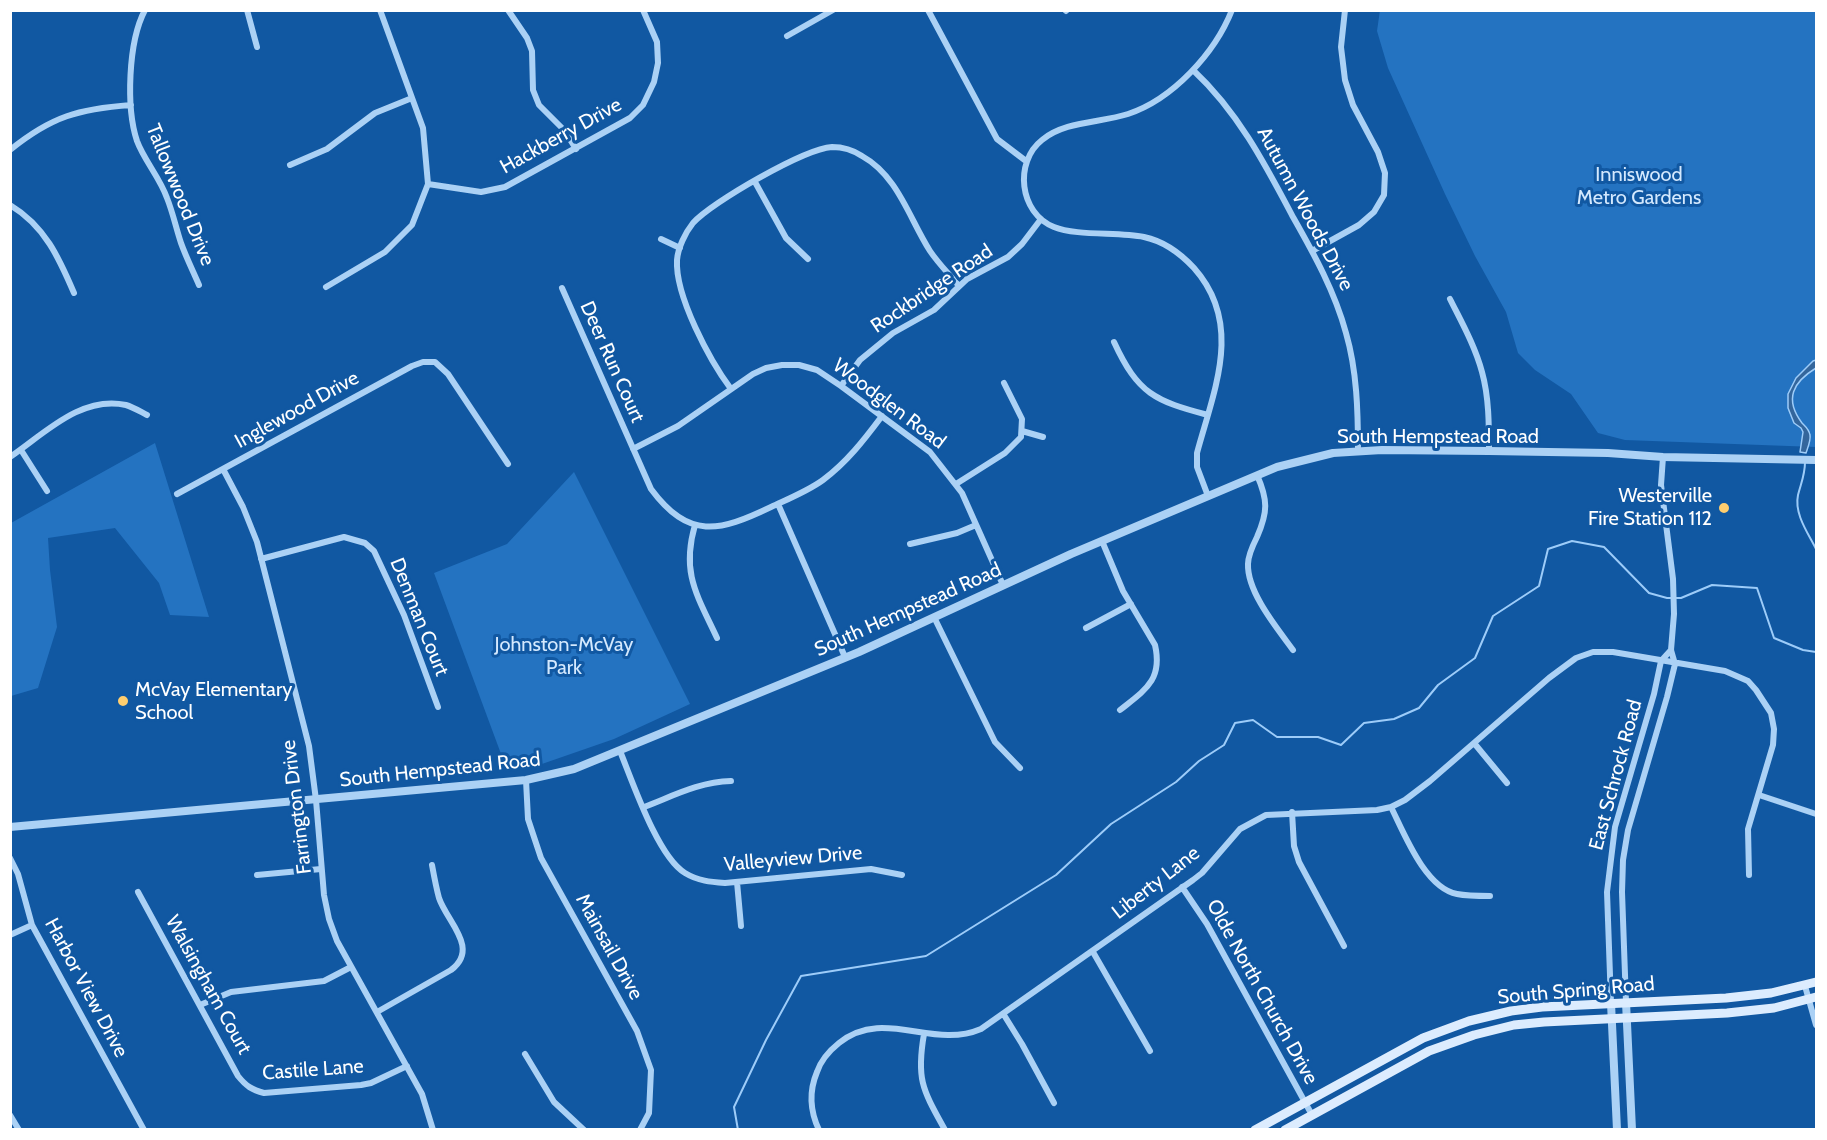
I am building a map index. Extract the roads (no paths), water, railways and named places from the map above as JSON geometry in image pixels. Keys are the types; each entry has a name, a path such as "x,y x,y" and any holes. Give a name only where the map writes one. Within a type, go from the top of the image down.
{"main road":[{"name":"South Spring Road","path":"1255,1130 1423,1038 1469,1021 1511,1011 1626,1002 1726,998 1771,993 1816,982"},
{"name":"South Spring Road","path":"1285,1130 1429,1051 1473,1035 1514,1025 1612,1017 1727,1013 1774,1008 1813,998"}],"street":[{"name":"Tallowwood Drive","path":"145,10 134,37 132,54 131,105 138,143 156,172 181,243 199,285"},
{"path":"247,10 257,47"},
{"path":"326,287 385,252 412,225 428,184 423,128 380,10"},
{"path":"508,10 527,38 532,51 533,90 539,105 564,130 576,149"},
{"name":"Hackberry Drive","path":"428,184 481,192 506,187 630,118 643,105 654,82 658,63 657,42 643,10"},
{"path":"787,36 832,10"},
{"path":"928,10 997,139 1026,161"},
{"path":"1208,496 1197,467 1197,453 1223,352 1222,326 1216,302 1205,281 1187,261 1174,251 1146,238 1053,227 1041,219 1031,206 1025,192 1023,177 1026,161 1036,145 1056,131 1129,113 1159,98 1193,70 1210,50 1227,23 1232,10"},
{"path":"1312,250 1359,225 1374,212 1384,195 1385,173 1378,152 1353,105 1345,80 1341,47 1345,10"},
{"name":"Autumn Woods Drive","path":"1193,70 1225,103 1245,130 1312,250 1335,298 1347,333 1355,369 1358,451"},
{"path":"290,165 327,149 375,113 412,98"},
{"path":"10,150 61,118 77,112 131,105"},
{"path":"731,389 711,358 684,298 677,261 680,248 693,223 714,204 794,160 832,147 848,149 873,163 889,179 931,253 959,286"},
{"path":"755,182 786,238 808,259"},
{"path":"10,205 33,222 48,240 60,260 74,293"},
{"name":"Rockbridge Road","path":"841,386 860,360 892,333 934,310 959,286 1008,257 1027,238 1041,219"},
{"path":"661,239 680,248"},
{"name":"Deer Run Court","path":"562,288 651,489 664,507 679,518 695,525"},
{"path":"1450,299 1474,348 1483,374 1489,451"},
{"path":"1114,342 1121,358 1143,388 1159,400 1208,415"},
{"name":"Inglewood Drive","path":"177,494 423,362 435,362 450,376 508,464"},
{"name":"Woodglen Road","path":"633,449 678,426 753,374 766,368 799,365 817,370 930,452 956,484 1003,585"},
{"path":"956,484 1011,448 1021,437 1022,419 1004,383"},
{"path":"10,457 70,414 104,403 127,405 147,414"},
{"path":"717,638 695,591 689,565 689,552 695,525 712,527 728,525 778,504 822,481 861,444 882,416"},
{"path":"1022,431 1043,437"},
{"path":"21,450 47,491"},
{"name":"South Hempstead Road","path":"10,827 525,780 574,769 620,752 845,657 1102,541 1257,475 1277,467 1333,453 1489,451 1814,460"},
{"name":"East Schrock Road","path":"1632,1130 1626,1017 1623,860 1628,830 1660,725 1675,664 1671,650 1674,614 1673,579 1661,485 1663,457"},
{"name":"Farrington Drive","path":"223,469 243,507 261,558 309,746 321,869 329,919 337,941 422,1094 433,1130"},
{"path":"1257,475 1264,490 1267,508 1248,564 1251,580 1271,621 1293,650"},
{"path":"778,504 845,657"},
{"path":"910,544 957,533 976,525"},
{"name":"Denman Court","path":"261,558 344,537 365,543 374,551 400,605 438,707"},
{"path":"1102,541 1131,604 1155,645 1158,663 1155,676 1147,688 1120,710"},
{"path":"1086,628 1131,604"},
{"path":"934,617 995,742 1020,768"},
{"path":"1661,661 1671,650"},
{"name":"Liberty Lane","path":"819,1130 811,1101 812,1087 818,1067 825,1056 846,1037 882,1027 956,1037 968,1035 1004,1015 1202,873 1226,844 1247,824 1266,815 1292,812 1377,810 1391,807 1413,794 1549,678 1576,658 1593,652 1613,652 1725,671 1748,681 1764,699 1771,713 1774,729 1773,746 1748,829 1749,875"},
{"name":"East Schrock Road","path":"1617,1130 1607,892 1611,848 1617,816 1654,694 1661,661"},
{"path":"1474,743 1507,783"},
{"name":"Valleyview Drive","path":"620,752 659,844 670,860 684,873 704,882 737,882 871,868 902,875"},
{"name":"Mainsail Drive","path":"525,780 528,819 541,858 637,1031 651,1070 649,1113 640,1130"},
{"path":"644,807 694,787 712,782 731,781"},
{"path":"1759,795 1816,814"},
{"path":"1391,807 1431,878 1448,891 1457,894 1490,896"},
{"path":"1292,812 1294,846 1299,862 1344,946"},
{"name":"Harbor View Drive","path":"10,858 18,874 32,925 144,1130"},
{"path":"377,1012 451,970 458,964 462,955 462,938 440,899 432,865"},
{"path":"257,876 321,869"},
{"path":"737,882 741,926"},
{"name":"Olde North Church Drive","path":"1182,887 1207,924 1312,1115"},
{"name":"Walsingham Court","path":"138,892 238,1076 244,1085 254,1091"},
{"path":"10,935 32,925"},
{"path":"1093,952 1150,1051"},
{"path":"200,1005 231,992 324,981 351,967"},
{"path":"1805,986 1813,998 1816,1024"},
{"path":"1004,1015 1054,1103"},
{"path":"924,1034 919,1070 932,1106 945,1130"},
{"path":"525,1054 554,1102 584,1130"},
{"name":"Castile Lane","path":"254,1091 264,1093 361,1085 371,1083 407,1066"},
{"path":"10,1115 18,1130"}],"waterway":[{"path":"1805,462 1797,502 1802,523 1816,549"},
{"path":"738,1130 734,1107 766,1040 801,976 926,956 1056,875 1111,824 1176,782 1199,761 1224,745 1235,723 1253,720 1277,737 1318,737 1341,745 1364,723 1394,719 1419,708 1438,685 1475,658 1493,616 1539,586 1548,549 1572,541 1604,547 1649,593 1667,598 1681,598 1712,585 1757,588 1774,638 1803,650 1816,652"}],"place":[{"name":"Westerville Fire Station 112","path":"1724,508"},
{"name":"McVay Elementary School","path":"123,701"}],"park label":[{"name":"Inniswood Metro Gardens","path":"1639,186"},
{"name":"Johnston-McVay Park","path":"564,656"}]}
